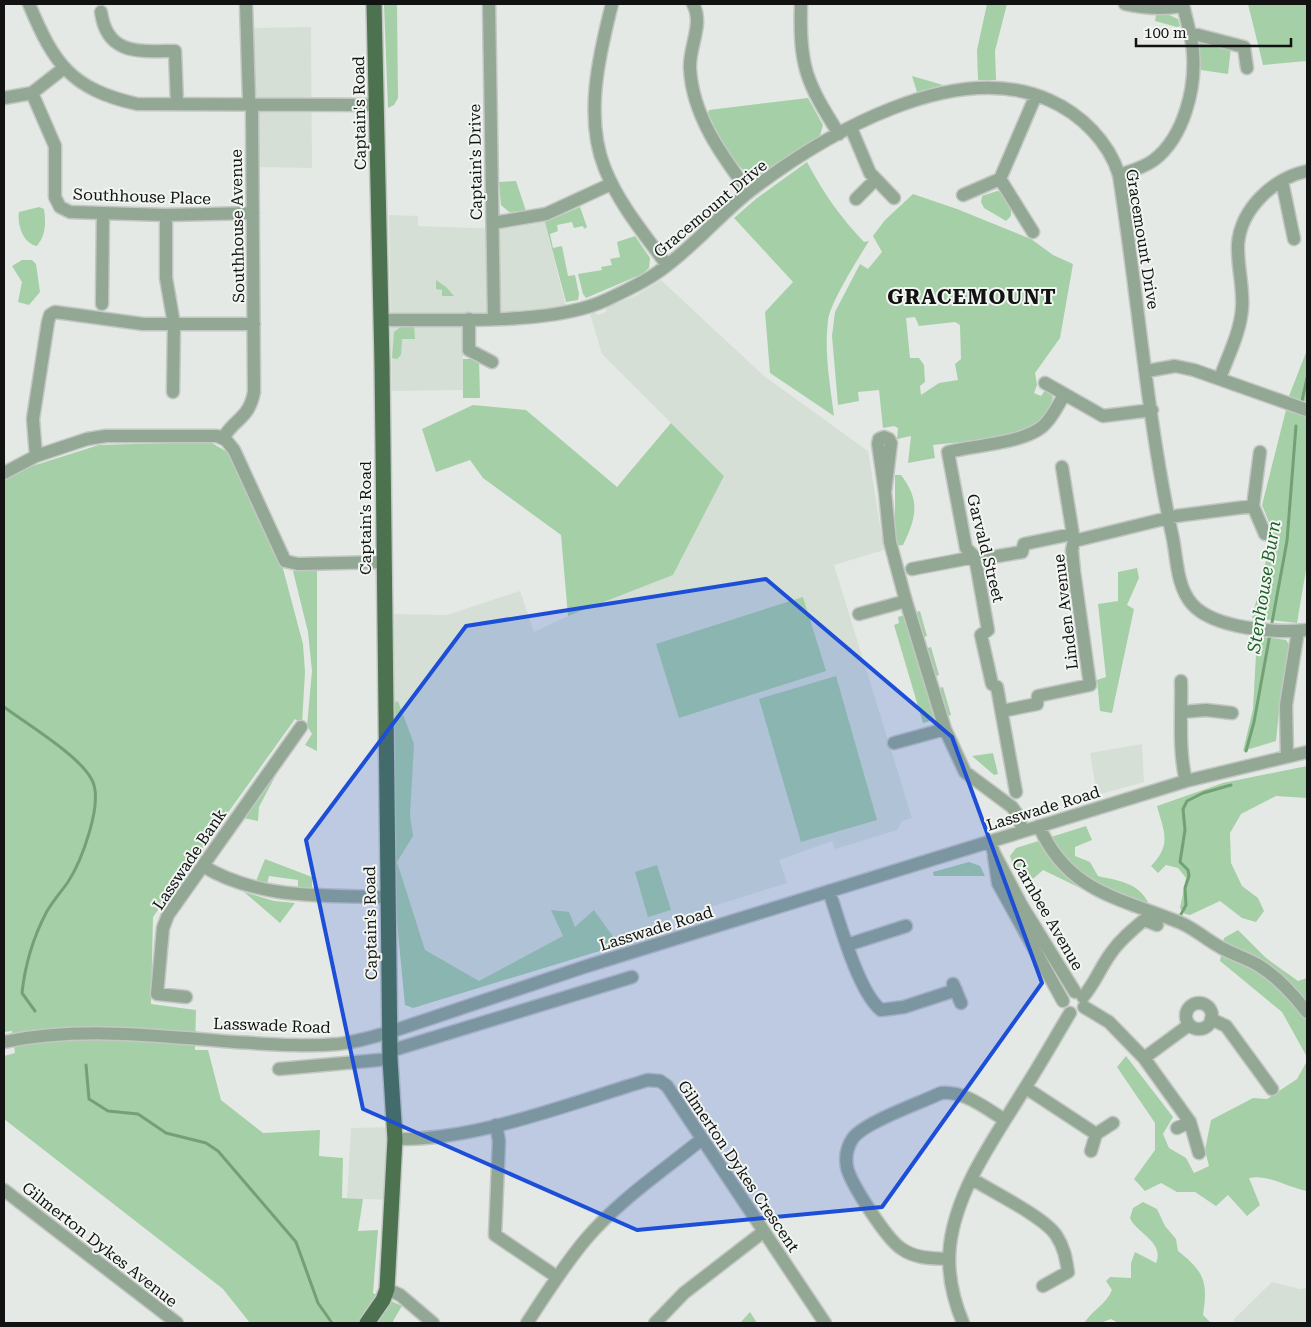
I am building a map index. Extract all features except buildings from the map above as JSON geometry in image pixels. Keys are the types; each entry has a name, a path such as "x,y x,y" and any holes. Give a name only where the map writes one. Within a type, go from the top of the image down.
{"main road":[{"name":"Captain's Road","path":"374,4 377,105 387,897 390,1055 395,1139 387,1289"},
{"path":"371,1319 387,1289"}],"street":[{"path":"29,4 46,42 64,68 88,88 111,98 137,104 377,105"},
{"name":"Southhouse Avenue","path":"223,438 244,417 252,402 254,324 253,214 246,4"},
{"name":"Captain's Drive","path":"490,4 494,319"},
{"path":"612,4 599,61 596,99 600,155 611,184 667,265"},
{"path":"693,4 698,17 690,68 695,100 716,143 749,192"},
{"path":"801,4 800,41 806,76 839,134"},
{"path":"1119,175 1144,166 1154,160 1173,138 1190,92 1194,62 1183,5 1164,9 1143,8 1125,4"},
{"path":"102,12 106,32 119,44 140,50 175,51 177,104"},
{"path":"1190,35 1215,39 1244,47 1247,68"},
{"path":"4,98 32,93 64,68"},
{"name":"Gracemount Drive","path":"380,320 494,319 558,313 592,305 647,280 667,265 749,192 797,158 851,128 913,102 957,90 1000,89 1036,95 1070,112 1094,133 1111,154 1119,175 1168,518 1185,594 1199,611 1215,620 1258,628 1302,630"},
{"name":"Southhouse Place","path":"32,93 55,146 57,203 70,212 166,215 253,214"},
{"path":"963,195 1000,179 1036,95"},
{"path":"851,128 875,180 894,198"},
{"path":"1220,378 1236,337 1242,311 1239,261 1240,234 1258,199 1282,181 1307,171"},
{"path":"1000,179 1033,232"},
{"path":"856,199 875,180"},
{"path":"1282,181 1294,239"},
{"path":"493,223 546,214 611,184"},
{"path":"102,304 103,214"},
{"path":"166,215 166,278 174,324 173,392"},
{"path":"36,456 33,419 50,315 60,312 135,323 254,324"},
{"path":"469,319 469,350 492,362"},
{"path":"1147,371 1175,366 1220,378 1307,410"},
{"path":"1045,383 1103,416 1152,410"},
{"name":"Garvald Street","path":"1016,792 997,687 992,684 981,635 988,630 975,559 966,548 948,452 1015,439 1036,431 1050,419 1064,395"},
{"path":"4,473 36,456 87,439 106,436 210,436 223,438 234,450 285,561 298,564 383,562"},
{"path":"1260,452 1253,506 1265,534"},
{"path":"912,569 1022,552 1024,544 1073,538 1062,467"},
{"path":"885,492 890,542 945,728 965,772 1012,807 1017,814 1023,831"},
{"path":"1168,518 1253,506"},
{"name":"Linden Avenue","path":"1002,711 1037,704 1038,696 1090,685 1074,571 1073,538 1168,518"},
{"path":"859,614 906,601"},
{"path":"1287,756 1286,705 1302,630"},
{"path":"1181,681 1180,748 1186,781"},
{"path":"1182,712 1206,710 1232,714"},
{"path":"894,743 945,728"},
{"name":"Lasswade Bank","path":"186,997 157,994 163,928 168,915 301,732"},
{"name":"Lasswade Road","path":"4,1042 31,1037 81,1034 320,1045 359,1040 390,1032 586,966 829,891 992,847 1023,831 1186,781 1307,752"},
{"path":"1039,826 1051,850 1062,864 1090,886 1115,900 1184,925 1220,947 1258,965 1289,989 1307,1012"},
{"name":"Carnbee Avenue","path":"992,847 1022,906 1081,998 1109,1022 1144,1058 1190,1122 1200,1154"},
{"name":"Carnbee Avenue","path":"992,847 998,883 1063,1001 1064,1007 1070,1013"},
{"path":"203,866 233,881 277,894 387,897"},
{"path":"829,891 847,945 868,994 880,1010 904,1007 955,987 961,1004"},
{"path":"962,1323 950,1277 950,1259 958,1211 972,1179 1005,1120 1070,1013 1077,1013 1081,998 1094,984 1110,954 1127,934 1144,920 1157,925"},
{"path":"847,945 906,926"},
{"path":"279,1069 390,1055 632,977"},
{"name":"Carnbee Avenue","path":"1063,1001 1066,995 1081,998"},
{"path":"1196,1003 1208,1006 1211,1019 1207,1026 1200,1029 1189,1025 1186,1012 1196,1003"},
{"path":"1211,1019 1226,1026 1272,1089"},
{"path":"1144,1058 1189,1025"},
{"name":"Gilmerton Dykes Crescent","path":"395,1139 436,1136 496,1125 654,1079 667,1086 825,1323"},
{"path":"1026,1088 1096,1134"},
{"path":"950,1259 915,1256 899,1248 858,1190 847,1170 846,1153 849,1145 859,1132 866,1127 941,1093 958,1094 967,1097 1005,1120"},
{"path":"1176,1128 1190,1122"},
{"path":"1091,1151 1096,1134 1112,1123"},
{"path":"496,1125 499,1141 495,1235 557,1277"},
{"path":"528,1323 557,1277 588,1237 619,1206 655,1175 702,1140"},
{"path":"972,1179 1044,1222 1055,1233 1064,1248 1074,1272 1043,1286"},
{"name":"Gilmerton Dykes Avenue","path":"4,1190 177,1323"},
{"path":"655,1323 684,1293 763,1232"},
{"path":"387,1289 400,1294 433,1323"}],"highlighted area":[{"path":"766,579 952,737 1042,983 882,1207 637,1230 363,1109 306,840 466,626"}],"shaded area":[{"path":"311,27 312,168 256,167 250,28"},
{"path":"389,215 418,216 418,226 503,229 545,222 566,307 463,315 463,390 392,391"},
{"path":"661,280 764,376 868,451 884,550 834,565 912,818 902,821 897,830 835,849 832,841 779,860 787,883 646,927 631,933 619,945 442,999 396,912 391,614 447,615 520,591 534,632 568,616 673,575 724,476 602,354 590,314 595,312 598,315 606,312 606,308 637,295"},
{"path":"1142,744 1144,782 1097,795 1090,753"},
{"path":"391,1127 388,1200 347,1198 351,1128"},
{"path":"1272,1282 1300,1289 1307,1288 1307,1323 1236,1323 1233,1320"}],"green space":[{"path":"384,4 397,4 398,98 394,105 388,108"},
{"path":"987,4 1007,4 995,51 996,80 978,80 977,50"},
{"path":"1248,4 1307,4 1307,61 1263,65"},
{"path":"1167,14 1178,19 1180,26 1177,27 1155,21 1156,15"},
{"path":"1199,41 1231,47 1228,74 1201,70"},
{"path":"912,76 943,85 917,92"},
{"path":"808,98 823,125 820,136 757,177 749,174 734,160 721,140 708,113 709,110"},
{"path":"807,162 840,214 864,242 869,241 839,291 828,320 827,356 834,416 770,373 765,312 793,282 734,218 757,198"},
{"path":"516,181 526,211 509,212 501,205 499,182"},
{"path":"997,191 1002,192 1011,207 1011,216 1006,221 984,208 981,202 982,196"},
{"path":"913,194 957,209 1031,239 1053,255 1073,264 1060,338 1035,373 1037,385 1034,393 1041,396 1046,389 1053,397 1047,412 1037,423 1027,429 1001,437 933,445 935,458 908,463 911,436 897,439 898,428 894,426 883,428 879,390 858,392 859,401 838,405 832,336 835,312 860,264 868,269 882,252 873,236 885,220","holes":["915,317 919,326 955,322 960,325 961,359 955,364 958,380 939,383 921,395 920,386 925,382 924,365 919,358 910,358 906,318"]},
{"path":"39,207 44,209 45,224 44,233 37,246 28,242 22,233 19,212"},
{"path":"580,207 587,227 584,229 583,226 574,228 572,222 557,225 558,231 550,234 553,248 562,246 568,276 575,275 579,294 578,300 566,302 545,222"},
{"path":"635,236 650,258 649,268 642,274 586,298 583,294 578,274 602,270 601,267 612,265 610,259 620,257 617,242"},
{"path":"22,260 32,260 36,264 40,292 29,305 18,302 22,282 12,266"},
{"path":"436,280 454,296 442,296 442,290 436,289"},
{"path":"414,325 415,339 402,339 401,355 397,359 392,358 394,332 402,326"},
{"path":"1307,350 1307,402 1289,396"},
{"path":"463,359 479,359 480,398 463,398"},
{"path":"473,405 526,410 617,487 671,423 724,476 673,575 568,616 561,535 483,478 470,460 436,472 422,429"},
{"path":"1286,410 1307,417 1307,564 1297,623 1252,618 1273,532 1262,505"},
{"path":"210,442 229,453 282,565 303,644 305,672 302,724 295,719 153,917 151,1004 196,1010 195,1050 208,1050 221,1100 263,1133 320,1130 319,1156 343,1158 342,1198 363,1199 358,1231 378,1230 373,1293 402,1306 393,1321 395,1323 250,1323 223,1289 4,1119 4,1056 15,1053 12,1031 4,1032 4,481 26,468 99,445"},
{"path":"895,475 901,475 912,493 914,510 911,526 903,545 895,546"},
{"path":"1137,568 1139,578 1127,605 1134,609 1112,713 1100,711 1097,680 1106,677 1098,604 1118,601 1118,572"},
{"path":"293,571 317,571 317,751 305,745 312,734 307,726 312,671 308,632"},
{"path":"803,597 826,671 679,718 656,644"},
{"path":"920,611 927,636 921,638 913,613"},
{"path":"907,614 938,719 923,723 894,625 899,623 898,617"},
{"path":"1257,636 1286,640 1290,646 1281,692 1276,741 1243,751 1253,709"},
{"path":"931,647 939,675 933,677 925,649"},
{"path":"836,676 877,820 801,842 759,699"},
{"path":"943,687 951,715 944,717 936,689"},
{"path":"398,701 414,744 410,815 413,836 397,862 425,950 479,981 563,936 551,910 569,912 575,927 594,910 619,945 413,1008 405,1005 396,912 393,703"},
{"path":"993,753 998,774 994,775 972,756"},
{"path":"287,754 259,807 258,821 243,818"},
{"path":"1307,766 1307,798 1276,796 1241,814 1230,833 1231,863 1242,886 1258,898 1264,911 1256,922 1242,918 1220,901 1190,915 1185,914 1180,908 1186,878 1178,868 1166,865 1158,873 1151,866 1162,851 1165,838 1157,806 1223,783"},
{"path":"1086,826 1092,840 1075,847 1075,856 1090,862 1098,876 1127,883 1144,895 1148,902 1132,913 1043,870 1034,878 1025,880 1014,868 1010,856 1016,848"},
{"path":"265,859 312,877 312,888 298,888 298,880 269,876 267,884 256,881"},
{"path":"969,862 980,866 985,876 934,876 933,872"},
{"path":"657,865 671,910 648,917 635,872"},
{"path":"244,892 274,901 295,903 280,923"},
{"path":"1238,930 1266,958 1298,981 1307,978 1307,1057 1282,1012 1220,961 1224,938"},
{"path":"1126,1056 1173,1117 1163,1134 1169,1148 1186,1158 1194,1173 1209,1166 1205,1150 1211,1120 1253,1098 1267,1099 1297,1079 1307,1061 1307,1191 1270,1179 1249,1178 1260,1205 1247,1216 1228,1195 1216,1206 1195,1192 1177,1192 1161,1183 1145,1191 1134,1179 1155,1150 1155,1123 1117,1067"},
{"path":"1143,1202 1157,1209 1165,1226 1176,1239 1178,1251 1199,1272 1205,1294 1203,1315 1211,1323 1118,1323 1111,1319 1100,1323 1084,1323 1103,1303 1112,1290 1106,1281 1110,1277 1131,1278 1131,1263 1135,1252 1156,1263 1157,1249 1130,1218 1133,1208"},
{"path":"750,1312 757,1323 740,1323"}],"waterway":[{"name":"Stenhouse Burn","path":"1302,401 1307,378"},
{"name":"Stenhouse Burn","path":"1271,628 1287,541 1296,426"},
{"name":"Stenhouse Burn","path":"1246,751 1254,722 1270,634"},
{"path":"4,707 52,741 76,761 92,780 95,790 93,817 79,861 68,882 46,913 33,942 27,962 22,993 35,1011"},
{"name":"Stenhouse Burn","path":"1179,918 1186,905 1185,888 1189,876 1188,870 1180,862 1185,830 1183,809 1187,801 1203,793 1231,785"},
{"path":"86,1065 89,1099 108,1111 138,1114 166,1133 206,1143 218,1151 296,1242 318,1303 332,1323"}],"district":[{"name":"GRACEMOUNT","path":"972,297"}]}
